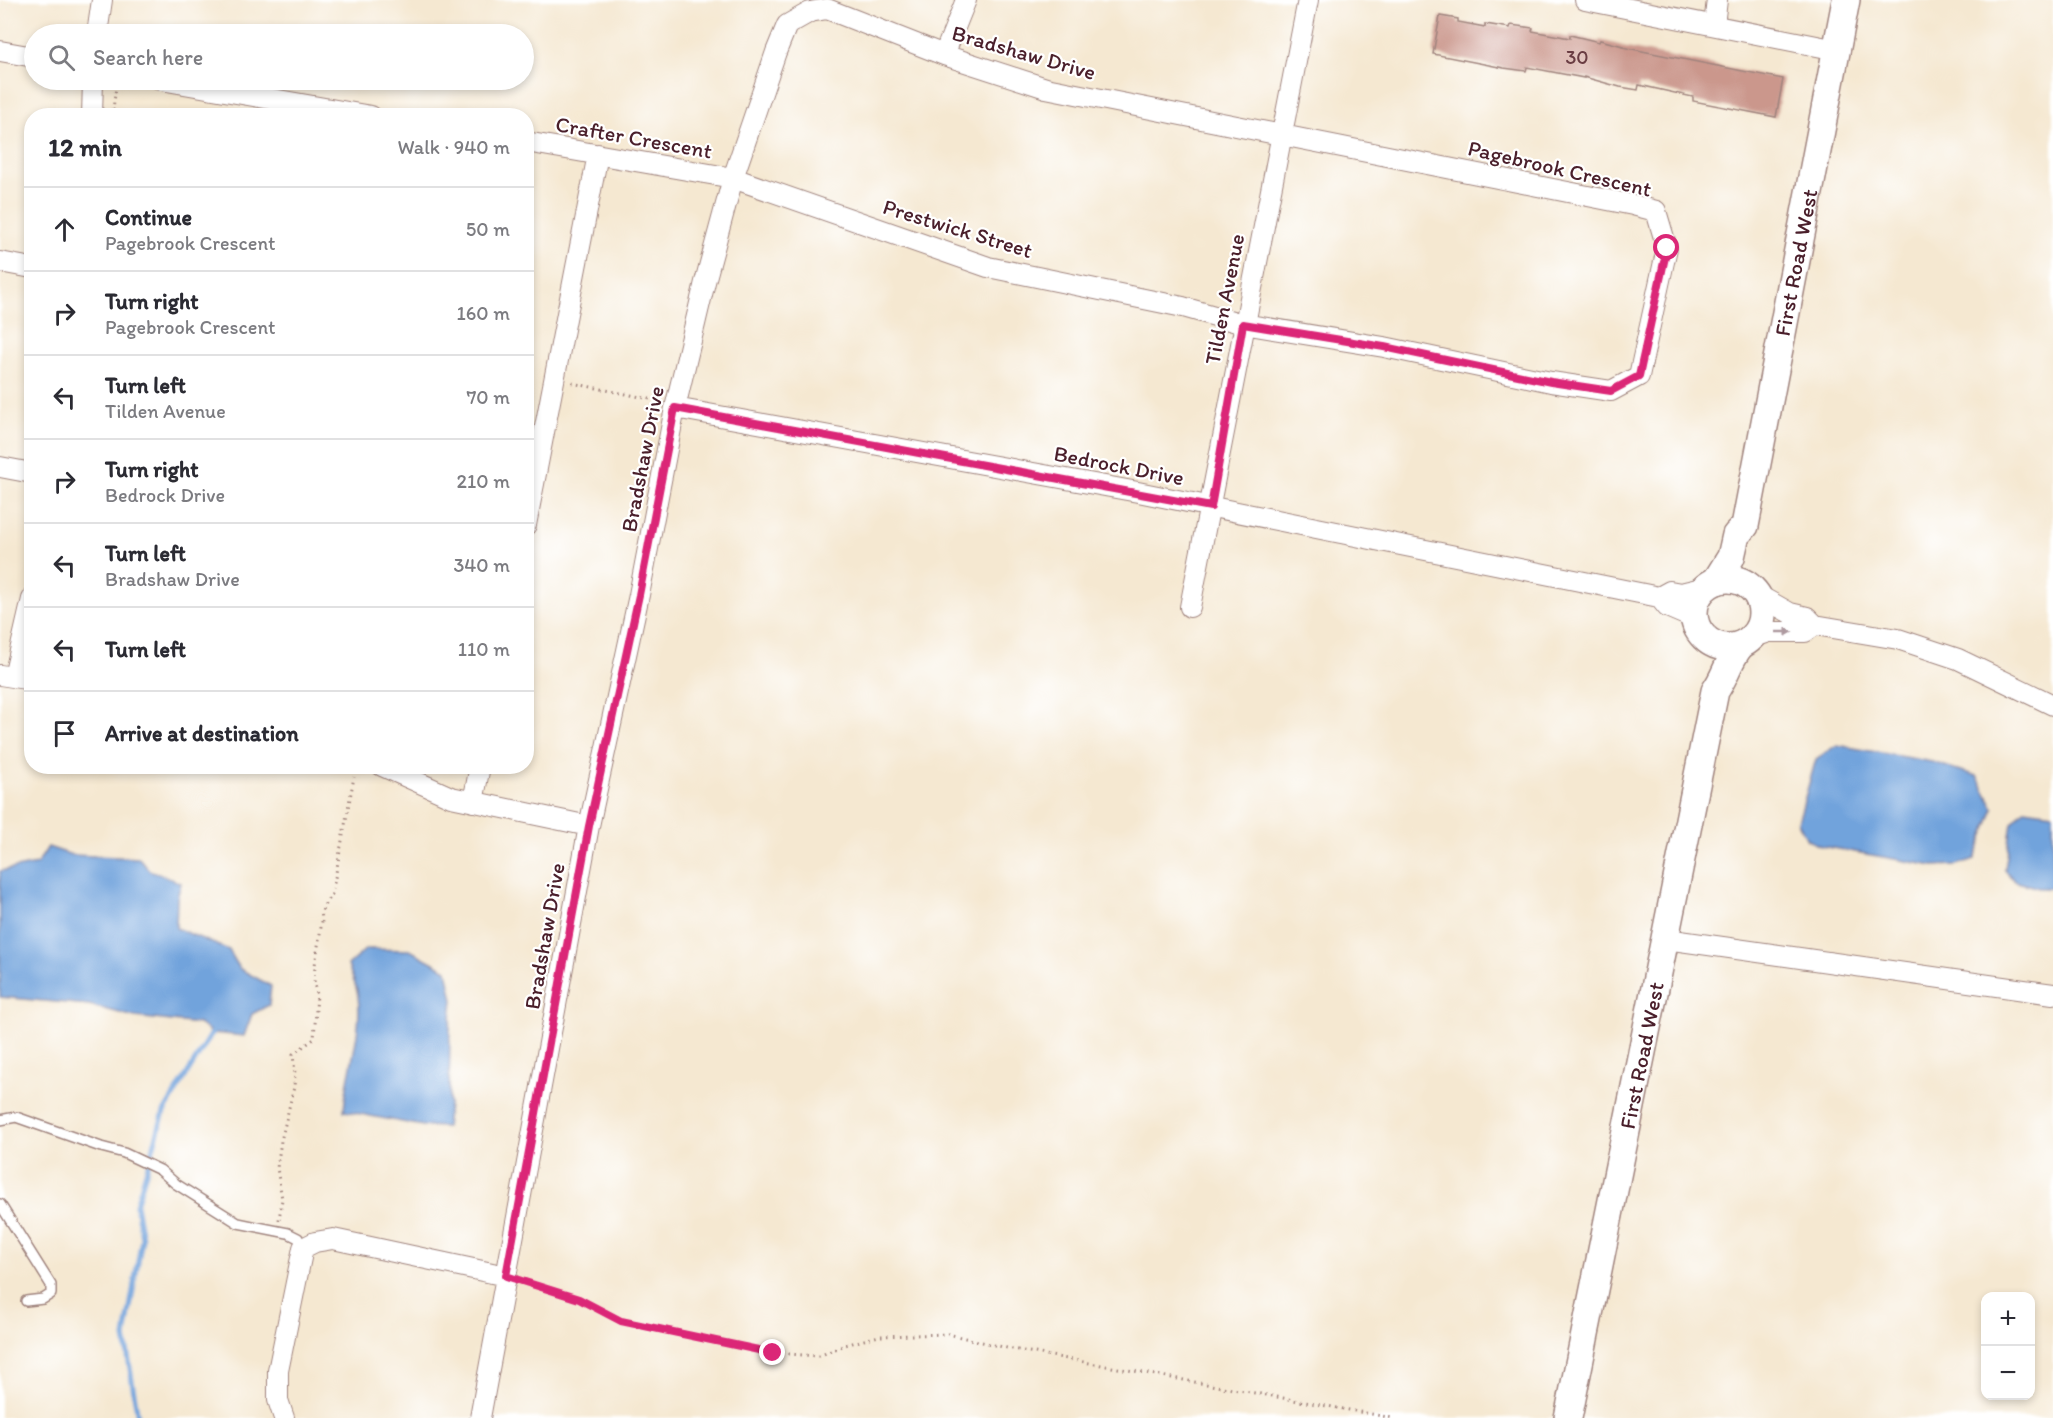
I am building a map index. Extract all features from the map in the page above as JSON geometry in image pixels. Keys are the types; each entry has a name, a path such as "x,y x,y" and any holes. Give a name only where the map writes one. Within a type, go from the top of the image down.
{"street":[{"path":"98,24 102,0"},
{"path":"944,55 966,0"},
{"name":"Tilden Avenue","path":"1190,607 1211,507 1243,324 1308,0"},
{"path":"1585,0 1837,50"},
{"path":"1713,25 1718,0"},
{"name":"First Road West","path":"1568,1418 1715,691 1722,682 1730,658 1759,629 1762,618 1762,606 1748,572 1750,539 1745,526 1846,0"},
{"name":"Bradshaw Drive","path":"480,1418 589,826 639,595 675,408 705,282 734,178 787,25 810,12 827,9 944,55 1046,88 1281,133"},
{"path":"0,51 24,55"},
{"path":"92,108 93,90"},
{"path":"219,90 324,108"},
{"name":"Pagebrook Crescent","path":"1243,324 1384,347 1551,382 1611,391 1639,376 1667,248 1656,212 1583,194 1281,133"},
{"name":"Crafter Crescent","path":"534,143 734,178"},
{"path":"534,484 598,154"},
{"name":"Prestwick Street","path":"734,178 988,267 1183,307 1243,324"},
{"path":"0,262 24,266"},
{"name":"Bedrock Drive","path":"675,408 1211,507 1659,597 1670,591 1681,592 1711,584"},
{"path":"0,467 24,472"},
{"name":"First Road West","path":"1715,691 1709,681 1701,629 1695,608 1698,596 1711,584 1731,556 1736,535 1745,526"},
{"path":"1711,584 1728,578 1740,580 1790,613 1807,617 1815,625 1898,639 1958,660 2053,705"},
{"name":"Bedrock Drive","path":"1659,597 1667,607 1701,629"},
{"path":"1701,629 1718,645 1729,647 1769,632 1805,632 1815,625"},
{"path":"15,677 24,636"},
{"path":"400,774 451,797 589,826"},
{"path":"473,802 478,774"},
{"path":"1666,939 2053,994"},
{"path":"284,1418 278,1400 278,1371 303,1248 315,1242 333,1239 506,1276"}],"lane":[{"path":"0,1120 16,1117 124,1153 160,1170 176,1184 238,1223 288,1233 298,1238 303,1248"},
{"path":"0,1204 51,1285 51,1294 43,1299 26,1301"}],"path":[{"path":"113,108 116,90"},
{"path":"570,382 655,400"},
{"path":"278,1231 282,1199 277,1168 294,1087 293,1054 314,1039 317,994 314,984 315,965 321,916 323,906 332,894 354,777"},
{"path":"506,1276 579,1299 621,1321 773,1353 819,1356 845,1345 879,1336 948,1334 1019,1350 1393,1418"}],"water":[{"path":"1837,745 1932,762 1977,776 1994,808 1975,859 1957,865 1934,866 1821,846 1807,840 1798,822 1816,759"},
{"path":"2025,809 2053,813 2053,888 2039,888 2014,881 2005,869 2012,823"},
{"path":"48,847 72,855 139,858 149,870 181,883 177,898 176,928 229,950 240,969 271,986 269,1005 252,1014 244,1036 212,1033 199,1024 135,1017 89,1005 0,997 0,871 37,864"},
{"path":"366,949 410,950 447,970 453,1000 446,1127 423,1126 344,1111 359,1010 357,992 348,965"}],"building":[{"path":"1440,16 1485,27 1485,24 1510,28 1511,25 1533,28 1532,31 1570,38 1570,35 1599,42 1600,40 1622,47 1783,79 1776,117 1693,101 1693,97 1639,85 1638,90 1584,77 1527,67 1526,71 1504,68 1433,54"}],"waterway":[{"path":"138,1418 125,1337 142,1238 136,1205 164,1112 212,1033"}],"route":[{"path":"773,1353 621,1321 579,1299 506,1276 589,826 639,595 675,408 1211,507 1243,324 1384,347 1551,382 1611,391 1639,376 1667,248"}]}
